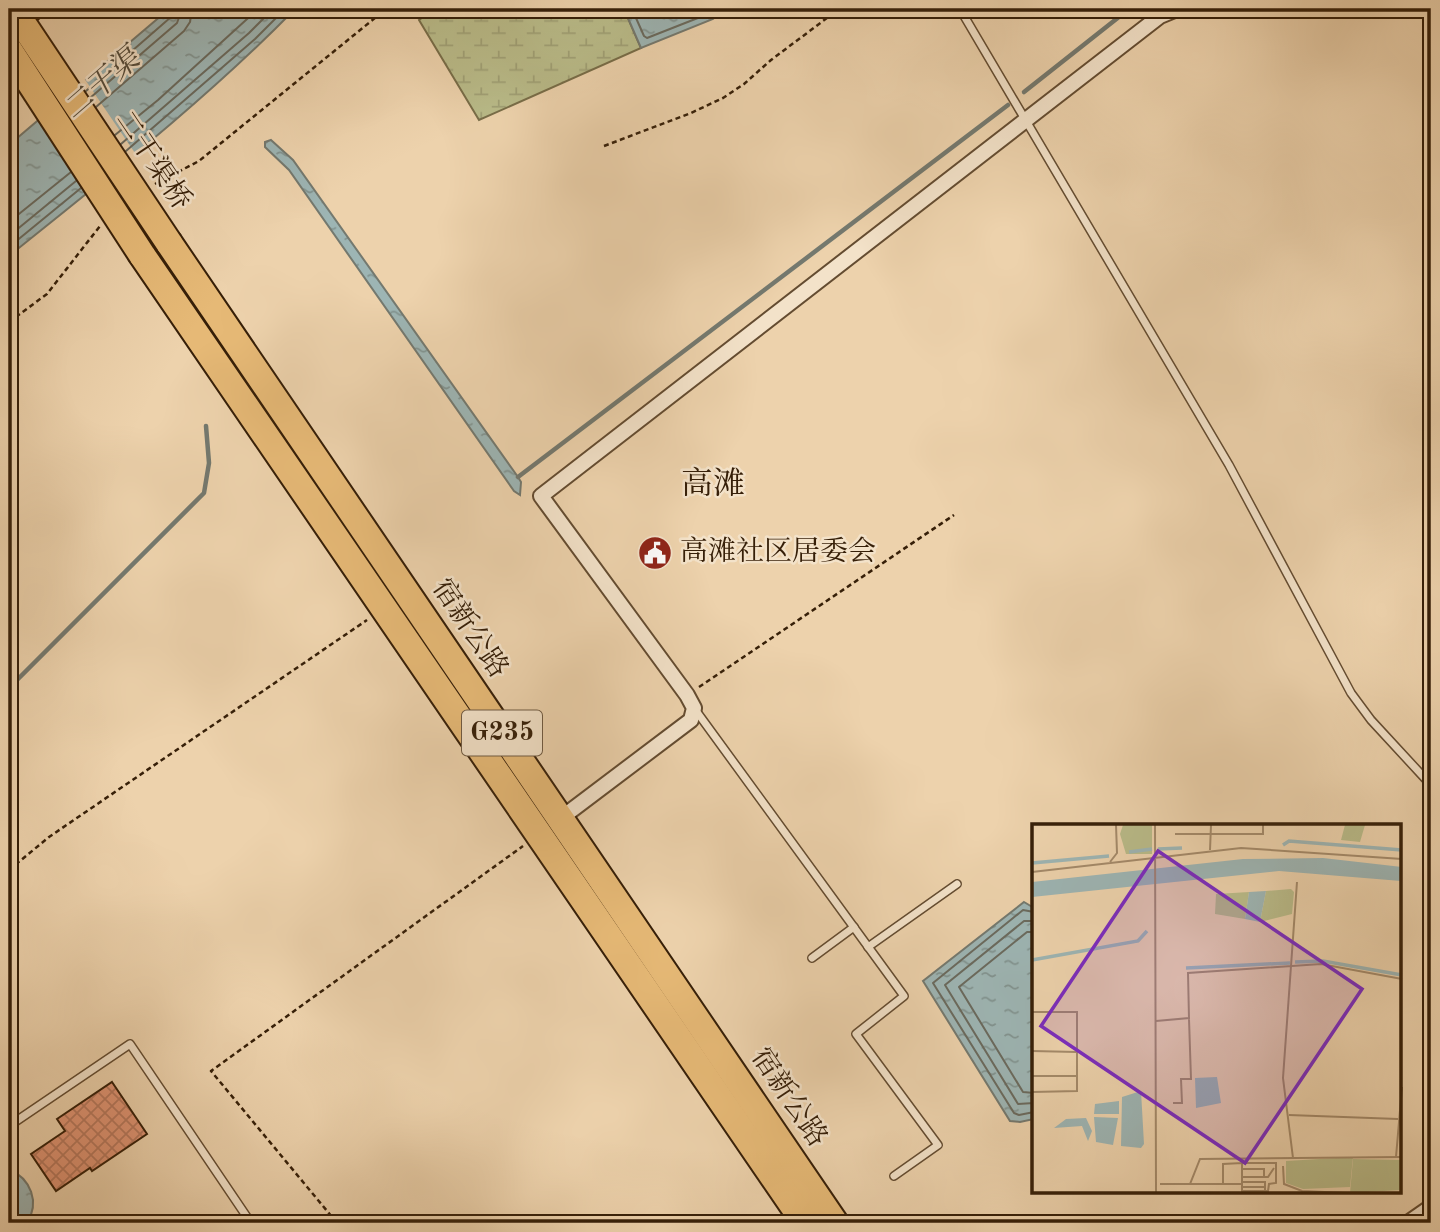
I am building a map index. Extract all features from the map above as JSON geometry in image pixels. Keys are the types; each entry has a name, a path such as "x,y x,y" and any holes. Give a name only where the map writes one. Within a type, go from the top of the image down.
{"highway":[{"name":"二干渠桥","path":"13,9 169,243"},
{"name":"二干渠桥","path":"9,50 142,255"},
{"name":"宿新公路","path":"169,243 550,826 805,1223"},
{"name":"宿新公路","path":"142,255 384,608 550,826 835,1223"}],"main road":[{"path":"9,32 34,9"}],"street":[{"path":"550,826 691,720 691,701 541,496 1160,16 1177,9"},
{"path":"1408,1223 1431,1208"}],"lane":[{"path":"960,9 1229,465 1351,693 1371,720 1431,785"},
{"path":"691,701 904,996 856,1034 938,1146 894,1176"},
{"path":"869,947 957,884"},
{"path":"811,958 854,927"},
{"path":"9,1126 130,1044 251,1223"}],"path":[{"path":"146,190 199,162 386,9"},
{"path":"604,145 691,113 723,98 839,9"},
{"path":"9,322 47,293 102,225"},
{"path":"691,701 954,514"},
{"path":"9,870 49,836 384,608"},
{"path":"337,1223 211,1071 550,826"}],"green space":[{"path":"434,9 624,9 641,48 479,120 419,20"}],"water":[{"name":"二干渠","path":"169,9 295,9 192,106 9,256 9,145"},
{"path":"624,9 724,9 713,19 641,48"},
{"path":"271,140 293,160 518,477 521,482 520,495 514,491 289,170 265,147 265,142"},
{"path":"1024,902 1032,907 1032,1119 1010,1121 923,981"},
{"path":"9,1169 23,1179 31,1192 33,1207 27,1223 9,1223"}],"pier":[{"path":"84,78 137,156 94,192 42,115"}],"building":[{"path":"112,1082 147,1134 92,1171 90,1168 56,1191 31,1154 65,1131 57,1119"}],"waterway":[{"path":"1024,92 1129,9"},
{"path":"518,477 1008,105"},
{"path":"9,688 204,493 209,463 206,426"}],"place":[{"name":"高滩社区居委会","path":"655,553"}],"district":[{"name":"高滩","path":"713,486"}]}
